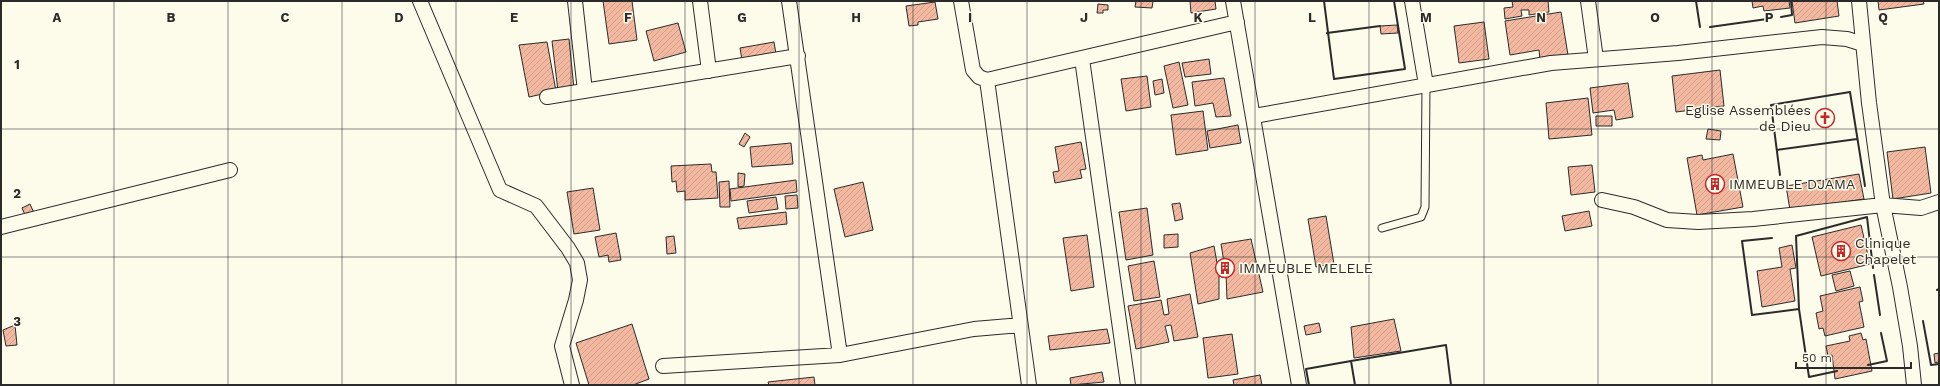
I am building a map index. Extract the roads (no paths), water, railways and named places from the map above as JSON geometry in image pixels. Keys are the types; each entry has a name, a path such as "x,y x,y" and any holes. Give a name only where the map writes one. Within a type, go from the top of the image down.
{"street":[{"path":"420,1 500,190 536,206 568,248 577,263 580,280 576,300 562,346 572,385"},
{"path":"575,1 585,91"},
{"path":"700,1 709,71"},
{"path":"789,1 840,355"},
{"path":"961,1 973,70 979,77 987,80 1237,22"},
{"path":"1233,1 1254,116 1299,385"},
{"path":"1412,1 1426,85"},
{"path":"1588,1 1596,59"},
{"path":"1859,1 1869,103 1882,204 1900,287 1910,346 1914,385"},
{"path":"1254,116 1551,62 1685,52 1822,37 1847,39 1863,44"},
{"path":"547,97 798,56"},
{"path":"1082,59 1128,385"},
{"path":"987,80 1029,385"},
{"path":"1,227 230,170"},
{"path":"1602,200 1634,207 1667,220 1698,222 1754,219 1882,204 1921,208 1939,202"},
{"path":"663,366 840,355 974,329 1020,325"}],"lane":[{"path":"1382,228 1421,217 1425,207 1426,85"}],"place":[{"name":"Eglise Assemblées de Dieu","path":"1825,118"},
{"name":"IMMEUBLE DJAMA","path":"1715,184"},
{"name":"Clinique Chapelet","path":"1841,251"},
{"name":"IMMEUBLE MELELE","path":"1225,268"}]}
